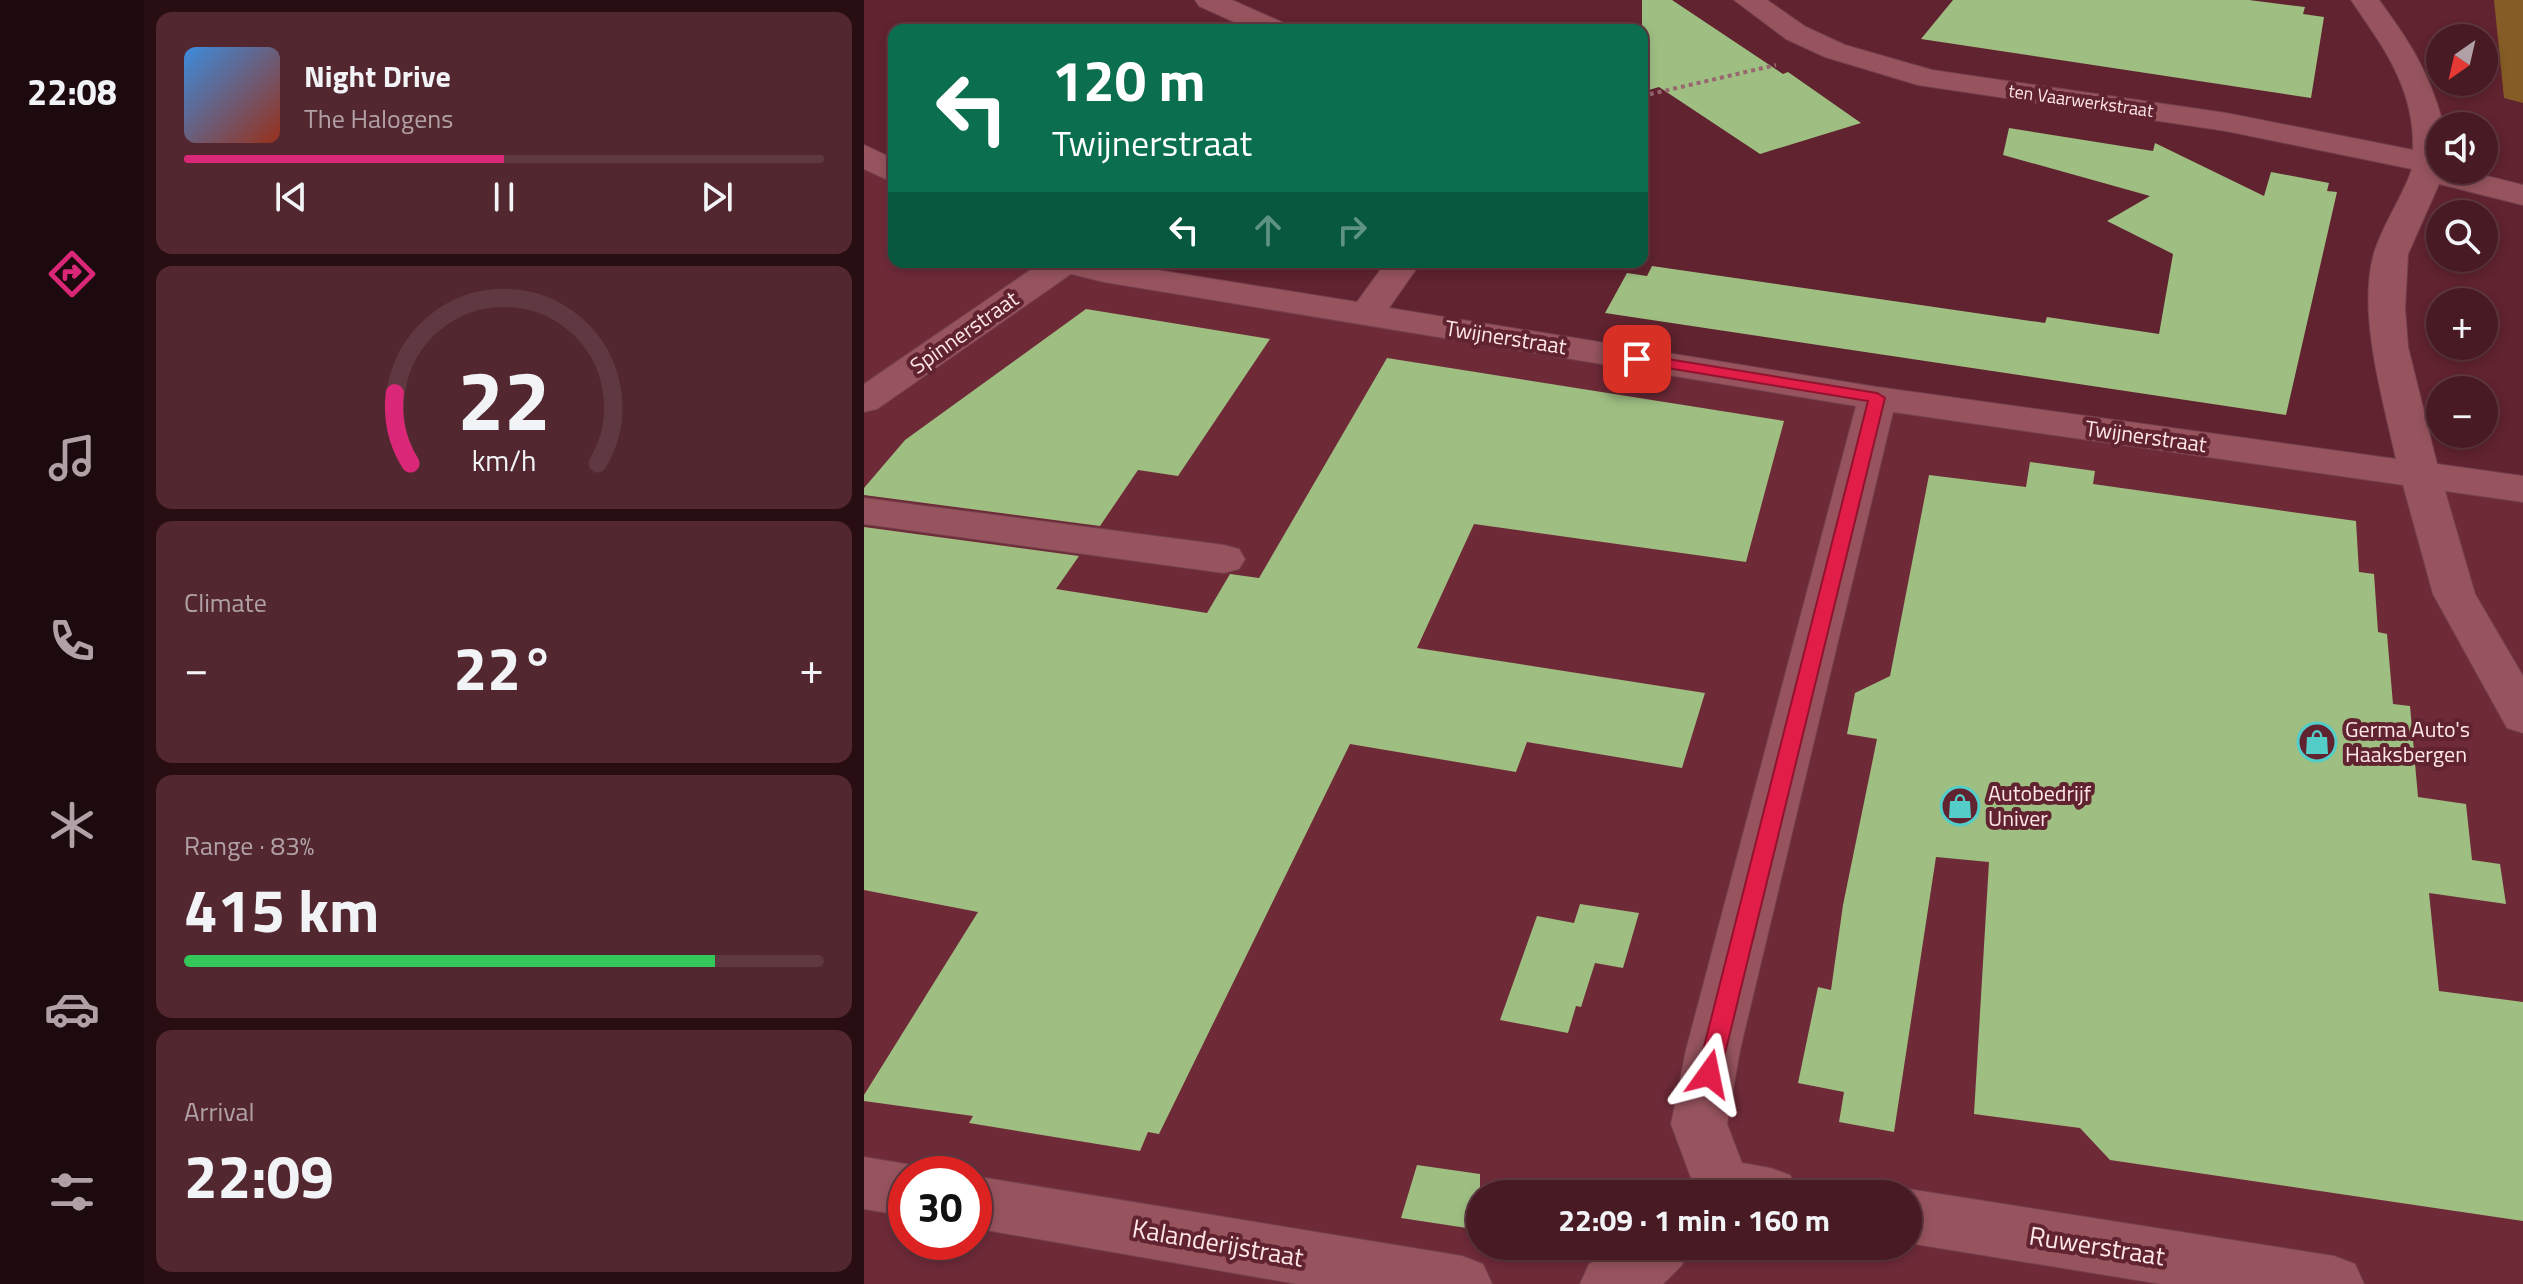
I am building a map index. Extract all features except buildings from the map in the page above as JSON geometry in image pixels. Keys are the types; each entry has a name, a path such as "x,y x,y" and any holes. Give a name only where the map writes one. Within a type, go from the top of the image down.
{"street":[{"path":"1209,0 1263,24"},
{"name":"ten Vaarwerkstraat","path":"1748,0 1796,33 1835,51 1929,79 2226,122 2426,167"},
{"path":"2365,0 2402,51 2419,90 2426,117"},
{"path":"864,155 888,169"},
{"path":"2426,172 2391,254 2387,308 2390,347 2420,475 2454,594 2523,716"},
{"name":"ten Vaarwerkstraat","path":"2486,184 2523,195"},
{"name":"Spinnerstraat","path":"864,401 1057,268"},
{"name":"Twijnerstraat","path":"1089,268 1877,398 2523,489"},
{"path":"1367,314 1400,268"},
{"path":"1729,1180 1699,1124 1877,398"},
{"path":"864,511 1224,559"},
{"path":"864,1183 888,1187"},
{"name":"Kalanderijstraat","path":"992,1205 1462,1284"},
{"name":"Ruwerstraat","path":"1922,1218 2334,1284"},
{"path":"1610,1284 1634,1272 1646,1260"}],"path":[{"path":"1648,95 1835,51"}],"shaded area":[{"path":"2494,0 2523,0 2523,103 2504,98"},
{"path":"864,165 888,179 888,268 1083,268 2523,493 2523,1284 864,1284"}],"place":[{"name":"Germa Auto's Haaksbergen","path":"2317,742"},
{"name":"Autobedrijf Univer","path":"1960,806"}],"route":[{"path":"1637,359 1877,398 1709,1074"}]}
